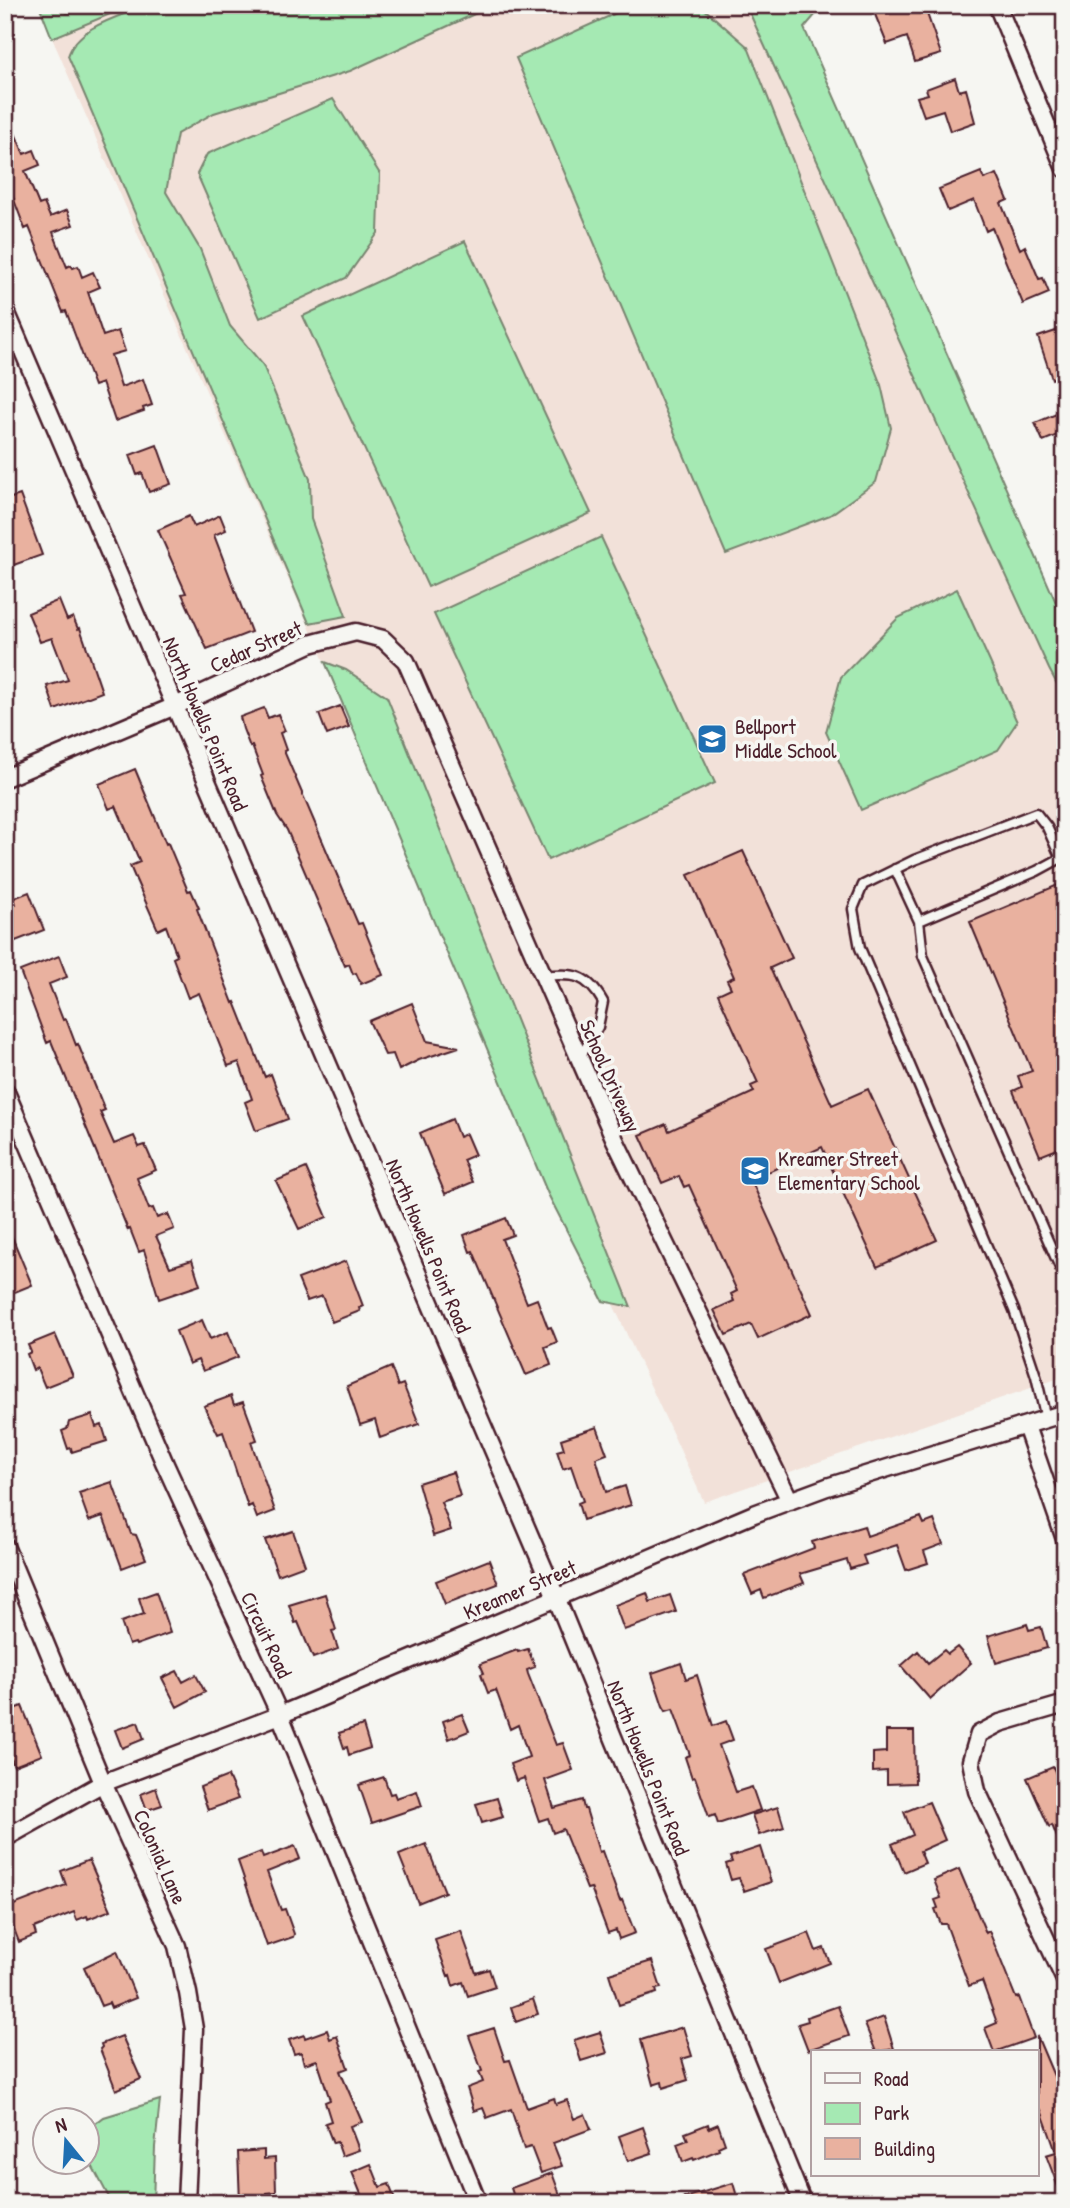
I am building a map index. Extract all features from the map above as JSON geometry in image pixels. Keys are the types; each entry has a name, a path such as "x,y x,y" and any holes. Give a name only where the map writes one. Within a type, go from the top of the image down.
{"street":[{"path":"997,5 1065,169"},
{"name":"North Howells Point Road","path":"5,309 556,1597 803,2203"},
{"name":"Cedar Street","path":"5,778 175,706 310,644 356,632 383,639 406,661"},
{"name":"School Driveway","path":"406,661 615,1140 790,1501"},
{"name":"Circuit Road","path":"5,1090 165,1464 280,1715 478,2203"},
{"name":"Kreamer Street","path":"5,1838 103,1783 280,1715 790,1501 1065,1413"},
{"path":"1026,1426 1065,1539"},
{"name":"Colonial Lane","path":"5,1546 103,1783 177,1946 194,2029 186,2203"},
{"path":"1065,1704 1000,1723 979,1734 971,1760 977,1791 1065,1980"}],"lane":[{"path":"65,5 83,5"},
{"path":"919,921 1037,871 1061,858 1036,813 895,869 863,885 853,909 860,948 1014,1310 1036,1376 1046,1419"},
{"path":"895,869 919,921 923,956 1065,1279"},
{"path":"543,976 575,975 593,985 603,1002 598,1027 579,1059"}],"shaded area":[{"name":"Bellport Middle School","path":"132,5 778,5 1065,646 1065,1376 704,1502 455,961 52,38"}],"green space":[{"path":"39,5 132,5 52,38"},
{"path":"147,5 494,5 350,71 214,113 177,134 166,192 200,249 230,326 263,365 310,479 311,519 346,616 309,623 68,56 73,45 90,29"},
{"path":"634,5 702,7 748,47 881,385 891,428 876,482 830,515 726,554 516,58"},
{"path":"746,5 826,5 804,28 1065,623 1065,699 1049,669"},
{"path":"333,99 380,174 378,233 346,278 260,318 197,174 207,154"},
{"path":"465,241 591,513 428,587 303,316"},
{"path":"601,537 715,783 548,860 434,614"},
{"path":"957,589 1017,722 998,750 861,810 826,732 841,677 898,618"},
{"path":"325,662 346,670 387,697 631,1307 603,1301 548,1194"},
{"path":"160,2100 153,2203 112,2203 98,2176 102,2176 104,2117"}],"building":[{"path":"894,5 903,5 904,10 924,5 941,54 915,62 907,37 887,44 874,12"},
{"path":"955,78 959,91 966,89 975,122 950,131 943,110 924,116 917,97 928,94 926,89"},
{"path":"5,110 24,154 34,150 40,165 25,171 39,205 44,203 50,217 67,210 73,225 53,232 67,267 78,266 82,277 93,272 100,287 88,292 103,336 118,331 125,351 111,355 121,387 143,379 152,405 143,408 144,411 115,421 102,383 94,386 66,311 63,312 29,227 25,229 5,176"},
{"path":"981,172 984,179 997,174 1008,200 1001,203 1020,249 1025,246 1039,279 1043,278 1049,293 1023,304 992,228 986,231 974,200 948,211 939,189"},
{"path":"1065,328 1065,374 1052,379 1038,337"},
{"path":"1061,412 1065,432 1043,441 1035,423"},
{"path":"157,445 171,484 149,492 142,473 137,475 130,455"},
{"path":"20,495 42,555 5,568 5,500"},
{"path":"220,515 226,530 214,535 251,632 207,649 182,594 186,593 158,530 189,516 194,527"},
{"path":"59,600 67,620 73,617 78,629 80,628 102,692 55,710 47,686 68,680 52,638 40,642 28,613"},
{"path":"340,706 349,727 327,735 319,714"},
{"path":"264,708 268,718 278,714 285,731 280,733 286,750 284,751 358,924 362,923 383,975 361,984 349,964 345,966 287,830 277,815 252,746 250,747 243,729 240,717"},
{"path":"135,769 166,844 168,843 188,891 191,890 199,908 197,909 233,1003 235,1002 265,1077 271,1074 288,1119 256,1131 245,1102 252,1099 239,1062 228,1066 199,993 188,998 173,958 177,956 166,926 158,930 136,880 130,866 140,862 116,806 109,809 99,784"},
{"path":"743,851 792,958 770,968 832,1105 868,1089 937,1240 877,1267 822,1147 751,1180 812,1314 758,1339 751,1324 726,1335 714,1310 734,1301 731,1294 737,1291 689,1185 684,1187 679,1176 662,1183 640,1135 666,1124 669,1131 754,1092 751,1086 758,1083 718,994 731,988 727,980 734,977 688,875"},
{"path":"1065,882 1065,1146 1040,1156 1013,1091 1022,1087 1018,1076 1032,1071 970,922"},
{"path":"29,892 44,930 5,945 5,908 16,904 14,898"},
{"path":"59,956 67,977 49,984 63,1020 66,1019 76,1045 78,1044 105,1110 100,1112 114,1144 134,1136 139,1147 145,1145 156,1170 137,1178 149,1209 153,1208 157,1218 168,1214 174,1229 156,1236 170,1267 192,1260 200,1285 159,1299 144,1250 139,1252 130,1229 128,1230 51,1041 47,1043 20,971"},
{"path":"412,1003 427,1041 459,1047 419,1060 399,1070 393,1054 385,1055 369,1021"},
{"path":"452,1119 459,1137 466,1134 475,1155 463,1160 473,1182 445,1194 420,1133"},
{"path":"306,1168 327,1217 299,1229 276,1181"},
{"path":"506,1218 513,1235 502,1239 527,1303 537,1299 548,1328 551,1327 557,1342 545,1347 551,1365 526,1375 464,1235"},
{"path":"5,1220 32,1285 5,1296"},
{"path":"346,1261 363,1306 359,1308 360,1311 332,1322 322,1296 307,1301 298,1279"},
{"path":"202,1320 210,1339 228,1332 238,1357 203,1371 198,1360 189,1364 176,1331"},
{"path":"55,1334 73,1376 45,1387 37,1368 33,1370 27,1354 31,1352 28,1345"},
{"path":"391,1367 398,1386 403,1384 419,1424 380,1438 375,1420 360,1425 347,1386"},
{"path":"231,1396 234,1405 243,1402 257,1440 251,1442 275,1511 257,1518 252,1505 248,1507 223,1432 218,1434 204,1406"},
{"path":"92,1415 96,1427 102,1425 107,1441 72,1452 71,1448 68,1449 62,1431 67,1429 69,1422"},
{"path":"597,1427 607,1454 596,1458 606,1492 625,1486 631,1505 583,1520 578,1503 583,1501 571,1466 563,1469 557,1451 564,1449 561,1439"},
{"path":"453,1472 460,1496 441,1502 451,1530 433,1536 418,1483"},
{"path":"112,1482 131,1534 136,1535 146,1559 122,1568 103,1516 89,1521 79,1493"},
{"path":"921,1517 924,1524 934,1520 943,1544 924,1551 928,1563 906,1570 897,1545 863,1556 866,1564 850,1569 847,1560 800,1574 804,1583 764,1598 761,1590 752,1594 744,1575 814,1548 812,1542 864,1526 867,1536"},
{"path":"293,1531 305,1565 278,1575 265,1540"},
{"path":"489,1560 498,1584 445,1604 436,1581"},
{"path":"156,1592 170,1633 129,1645 121,1622 144,1614 139,1598"},
{"path":"647,1593 650,1602 670,1595 676,1612 624,1630 615,1605"},
{"path":"325,1594 336,1630 332,1631 338,1649 313,1658 289,1605"},
{"path":"1027,1624 1029,1630 1041,1627 1047,1648 996,1663 988,1636"},
{"path":"957,1647 971,1663 930,1699 901,1666 918,1651 928,1663 944,1650 948,1654"},
{"path":"528,1649 535,1667 527,1670 528,1674 556,1745 563,1743 573,1770 545,1780 554,1808 582,1800 599,1852 602,1851 635,1933 619,1939 616,1930 608,1933 591,1888 587,1889 563,1829 553,1833 548,1818 539,1821 524,1778 516,1781 510,1764 529,1757 518,1725 510,1729 496,1690 488,1693 481,1674 484,1673 480,1664 517,1650"},
{"path":"681,1663 686,1679 697,1675 713,1726 726,1721 733,1740 719,1745 736,1792 752,1787 760,1810 718,1824 715,1815 709,1817 685,1757 690,1755 673,1709 666,1711 663,1706 652,1673"},
{"path":"177,1671 183,1682 196,1675 205,1692 177,1707 162,1678"},
{"path":"22,1706 42,1755 14,1766 5,1744 5,1712"},
{"path":"462,1714 469,1731 449,1739 443,1721"},
{"path":"138,1722 144,1739 122,1748 115,1730"},
{"path":"363,1725 370,1748 349,1755 339,1733"},
{"path":"886,1731 914,1731 915,1783 887,1784 887,1771 873,1772 873,1753 886,1752"},
{"path":"1053,1767 1065,1794 1064,1854 1027,1778"},
{"path":"228,1776 238,1799 208,1810 200,1787"},
{"path":"384,1777 390,1794 394,1793 396,1798 417,1791 422,1806 372,1823 359,1785"},
{"path":"156,1788 162,1805 147,1810 141,1794"},
{"path":"497,1798 503,1817 482,1823 476,1804"},
{"path":"929,1802 945,1840 920,1851 925,1863 904,1872 892,1844 913,1835 904,1812"},
{"path":"778,1807 784,1827 759,1835 752,1815"},
{"path":"426,1844 445,1892 418,1903 399,1855"},
{"path":"295,1846 300,1859 267,1872 281,1910 285,1909 294,1934 293,1937 267,1946 238,1861 261,1852 263,1858"},
{"path":"760,1847 771,1882 744,1891 739,1878 731,1880 726,1864 732,1862 730,1857"},
{"path":"89,1860 111,1910 88,1919 87,1916 77,1920 74,1912 34,1928 36,1935 19,1942 6,1908 66,1885 61,1871"},
{"path":"959,1869 986,1933 989,1931 1016,1998 1019,1997 1034,2038 993,2050 985,2028 997,2023 982,1981 969,1986 946,1924 941,1924 935,1909 938,1908 935,1900 941,1898 934,1880"},
{"path":"461,1931 476,1973 489,1969 495,1987 468,1996 463,1982 453,1986 435,1940"},
{"path":"809,1933 816,1951 824,1948 830,1963 779,1983 766,1949"},
{"path":"117,1951 136,1998 111,2008 109,2003 101,2006 84,1967"},
{"path":"652,1961 661,1988 656,1989 657,1993 619,2005 609,1974"},
{"path":"533,1999 538,2014 516,2022 511,2007"},
{"path":"838,2006 849,2036 808,2050 798,2024 808,2021 807,2017"},
{"path":"884,2017 894,2049 875,2050 865,2024"},
{"path":"683,2027 692,2056 682,2059 688,2080 663,2088 662,2082 653,2085 641,2040"},
{"path":"494,2028 505,2061 510,2060 527,2108 554,2098 556,2104 567,2100 574,2119 585,2114 591,2129 553,2143 562,2166 541,2173 531,2147 524,2149 511,2109 487,2118 483,2108 474,2111 467,2088 483,2082 479,2072 482,2071 469,2036"},
{"path":"327,2030 330,2039 337,2036 348,2068 340,2071 362,2122 350,2126 359,2150 342,2156 325,2123 331,2121 325,2102 330,2100 317,2060 304,2064 301,2052 294,2054 289,2040 304,2035 305,2038"},
{"path":"600,2032 607,2053 581,2061 574,2040"},
{"path":"122,2036 141,2079 116,2090 100,2049 101,2044"},
{"path":"1037,2036 1065,2102 1065,2200 1046,2155 1056,2152 1041,2110 1038,2112"},
{"path":"708,2124 709,2128 718,2124 725,2144 718,2147 719,2150 683,2162 677,2144 688,2140 685,2133"},
{"path":"643,2127 652,2153 628,2161 619,2136"},
{"path":"264,2150 264,2159 275,2158 276,2192 267,2193 267,2201 240,2202 238,2152"},
{"path":"371,2164 380,2187 389,2184 396,2203 344,2203 343,2201 361,2194 352,2172"},
{"path":"552,2173 563,2203 516,2203 511,2188"},
{"path":"733,2183 739,2203 681,2203 681,2199"}],"place":[{"name":"Bellport Middle School","path":"712,739"},
{"name":"Kreamer Street Elementary School","path":"755,1171"}]}
